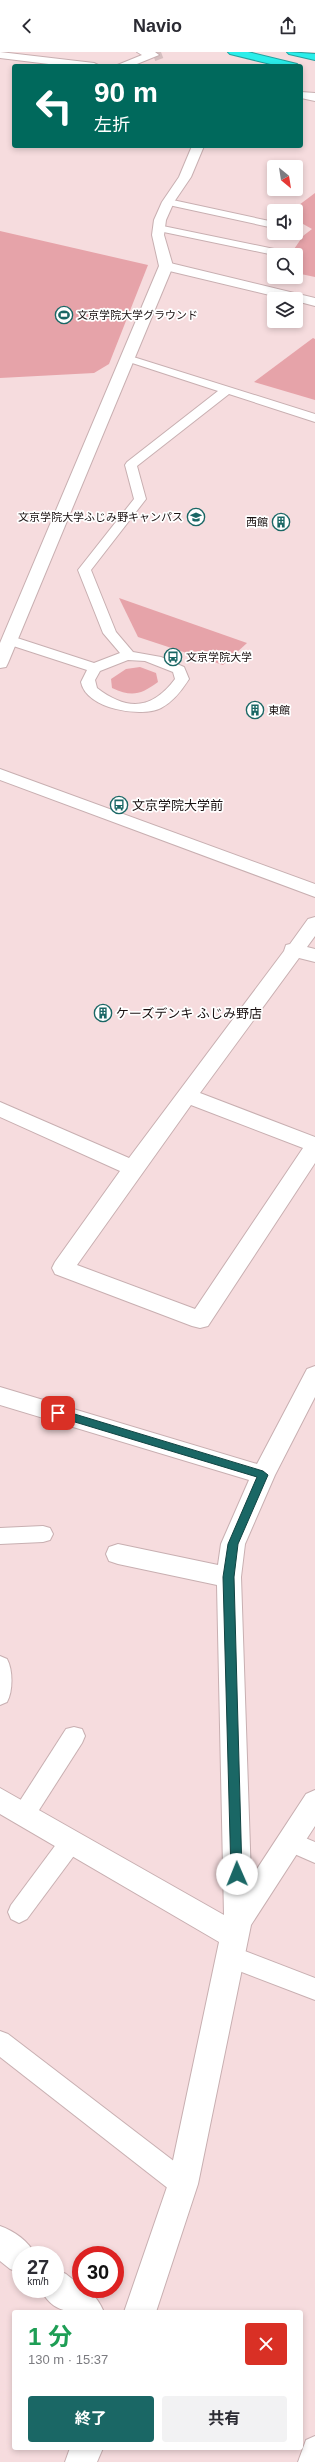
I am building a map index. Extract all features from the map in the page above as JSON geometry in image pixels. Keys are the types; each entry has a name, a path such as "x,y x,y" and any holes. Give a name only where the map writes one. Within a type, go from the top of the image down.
{"highway":[{"path":"234,52 285,64"},
{"path":"293,52 315,57"}],"street":[{"path":"43,52 55,56 58,62"},
{"path":"127,64 153,55 143,52"},
{"path":"0,55 76,64"},
{"path":"303,95 315,97"},
{"path":"0,663 166,266 158,235 158,228 168,202 185,177 197,148"},
{"path":"166,266 315,302"},
{"path":"0,774 315,892"},
{"path":"187,1096 315,1146 200,1320 63,1268 133,1168 293,949 315,923"},
{"path":"293,949 315,956"},
{"path":"0,1109 133,1168"},
{"path":"141,2310 183,2184 234,1937 229,1577 233,1544 263,1475 315,1375"},
{"path":"0,1396 263,1475"},
{"path":"118,1554 229,1577"},
{"path":"0,1800 234,1937"},
{"path":"234,1937 315,1802"},
{"path":"0,2241 12,2251"},
{"path":"64,2292 86,2310"},
{"path":"82,2462 86,2450"}],"lane":[{"path":"168,202 267,223"},
{"path":"158,228 267,251"},
{"path":"127,358 315,418"},
{"path":"129,655 110,633 84,570 140,499 131,465 227,390"},
{"path":"9,640 95,668"},
{"path":"129,655 146,656 165,663 178,670 182,679 157,705 141,709 130,709 96,695 88,686 87,681 95,668 111,659 129,655"},
{"path":"0,1536 43,1534"},
{"path":"0,1665 0,1696"},
{"path":"24,1814 74,1736"},
{"path":"19,1912 71,1842"},
{"path":"291,1842 315,1853"},
{"path":"234,1937 315,1989"},
{"path":"0,2042 183,2184"},
{"path":"311,2462 315,2449"}],"shaded area":[{"path":"315,193 315,277 303,274 303,248 295,248 300,240 303,240 303,236 312,229 303,224 303,204 300,204"},
{"name":"文京学院大学グラウンド","path":"0,231 148,265 109,364 94,373 0,378"},
{"path":"313,338 315,339 315,400 254,382"},
{"path":"119,598 247,643 223,665 138,637"},
{"path":"140,667 156,673 158,682 146,690 136,693 125,693 112,688 111,679 126,669"}],"tunnel":[{"path":"153,55 161,52"}],"place":[{"name":"文京学院大学グラウンド","path":"64,315"},
{"name":"文京学院大学ふじみ野キャンパス","path":"196,517"},
{"name":"西館","path":"281,522"},
{"name":"文京学院大学","path":"173,657"},
{"name":"東館","path":"255,710"},
{"name":"文京学院大学前","path":"119,805"},
{"name":"ケーズデンキ ふじみ野店","path":"103,1013"}],"route":[{"path":"58,1413 263,1475 233,1544 229,1577 237,1874"}]}
